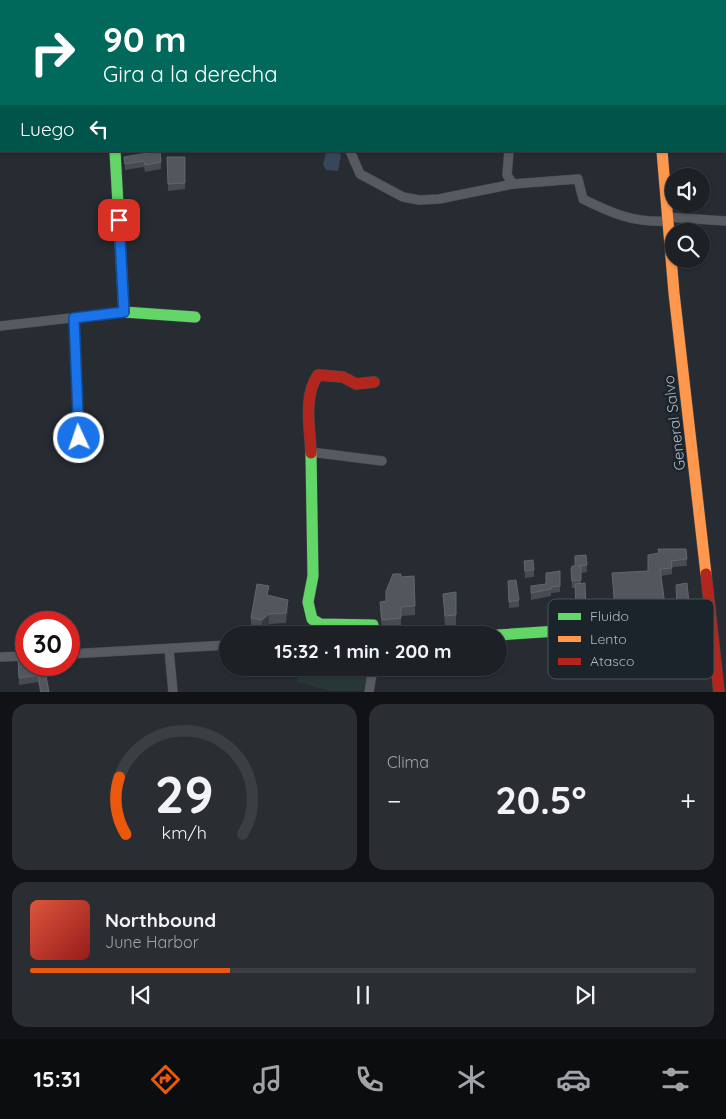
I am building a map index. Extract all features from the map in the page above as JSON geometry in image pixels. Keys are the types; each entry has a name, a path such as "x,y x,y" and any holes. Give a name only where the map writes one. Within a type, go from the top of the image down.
{"street":[{"path":"116,152 124,312"},
{"path":"350,152 360,174 403,197 419,200 438,199 512,184 578,179 584,199 607,211 646,222 666,219 726,221"},
{"path":"509,152 507,175 512,184"},
{"name":"General Salvo","path":"662,152 666,219 708,599"},
{"path":"0,326 124,312 195,317"},
{"path":"74,318 79,438 93,444"},
{"path":"373,626 320,624 312,619 308,602 313,576 311,452 308,400 311,384 318,375 343,377 356,384 374,382"},
{"path":"311,452 382,461"},
{"path":"507,634 548,631"},
{"path":"80,654 219,646"},
{"path":"168,650 173,692"},
{"name":"General Salvo","path":"714,652 719,692"},
{"path":"0,657 15,656"},
{"path":"369,692 372,676"}],"shaded area":[{"path":"299,676 367,676 363,691 331,691 297,682"}],"water":[{"path":"338,152 341,155 338,171 326,170 323,164 326,153"}],"building":[{"path":"160,152 161,162 145,165 144,161 125,164 124,157"},
{"path":"167,157 185,157 185,183 168,184"},
{"path":"658,549 686,549 687,559 671,561 672,568 660,569 664,599 614,599 612,573 648,571 648,555 659,553"},
{"path":"586,555 587,565 578,566 581,566 581,580 572,581 571,570 572,566 575,566 575,556"},
{"path":"533,560 534,570 525,571 524,561"},
{"path":"560,571 560,586 531,593 531,586 546,584 546,573"},
{"path":"393,574 401,574 401,577 414,576 415,606 401,607 401,618 382,620 380,602 386,601 386,591"},
{"path":"516,580 519,600 509,602 508,581"},
{"path":"585,583 586,599 576,599 575,584"},
{"path":"687,583 689,599 677,599 676,585"},
{"path":"257,584 269,586 267,595 288,600 286,613 269,614 262,620 251,618"},
{"path":"456,592 456,615 445,616 443,594"},
{"path":"38,676 46,676 49,692 41,692"}],"traffic: fast":[{"path":"115,152 124,312 195,317"},
{"path":"311,453 313,576 308,602 312,619 320,624 373,626"},
{"path":"507,634 548,632"}],"traffic: slow":[{"path":"662,152 674,293 706,574"}],"traffic: jam":[{"path":"311,453 308,412 310,393 318,375 343,377 356,384 374,382"},
{"path":"706,574 709,599"},
{"path":"714,647 719,692"}],"route":[{"path":"79,438 74,318 124,312 119,220"}]}
